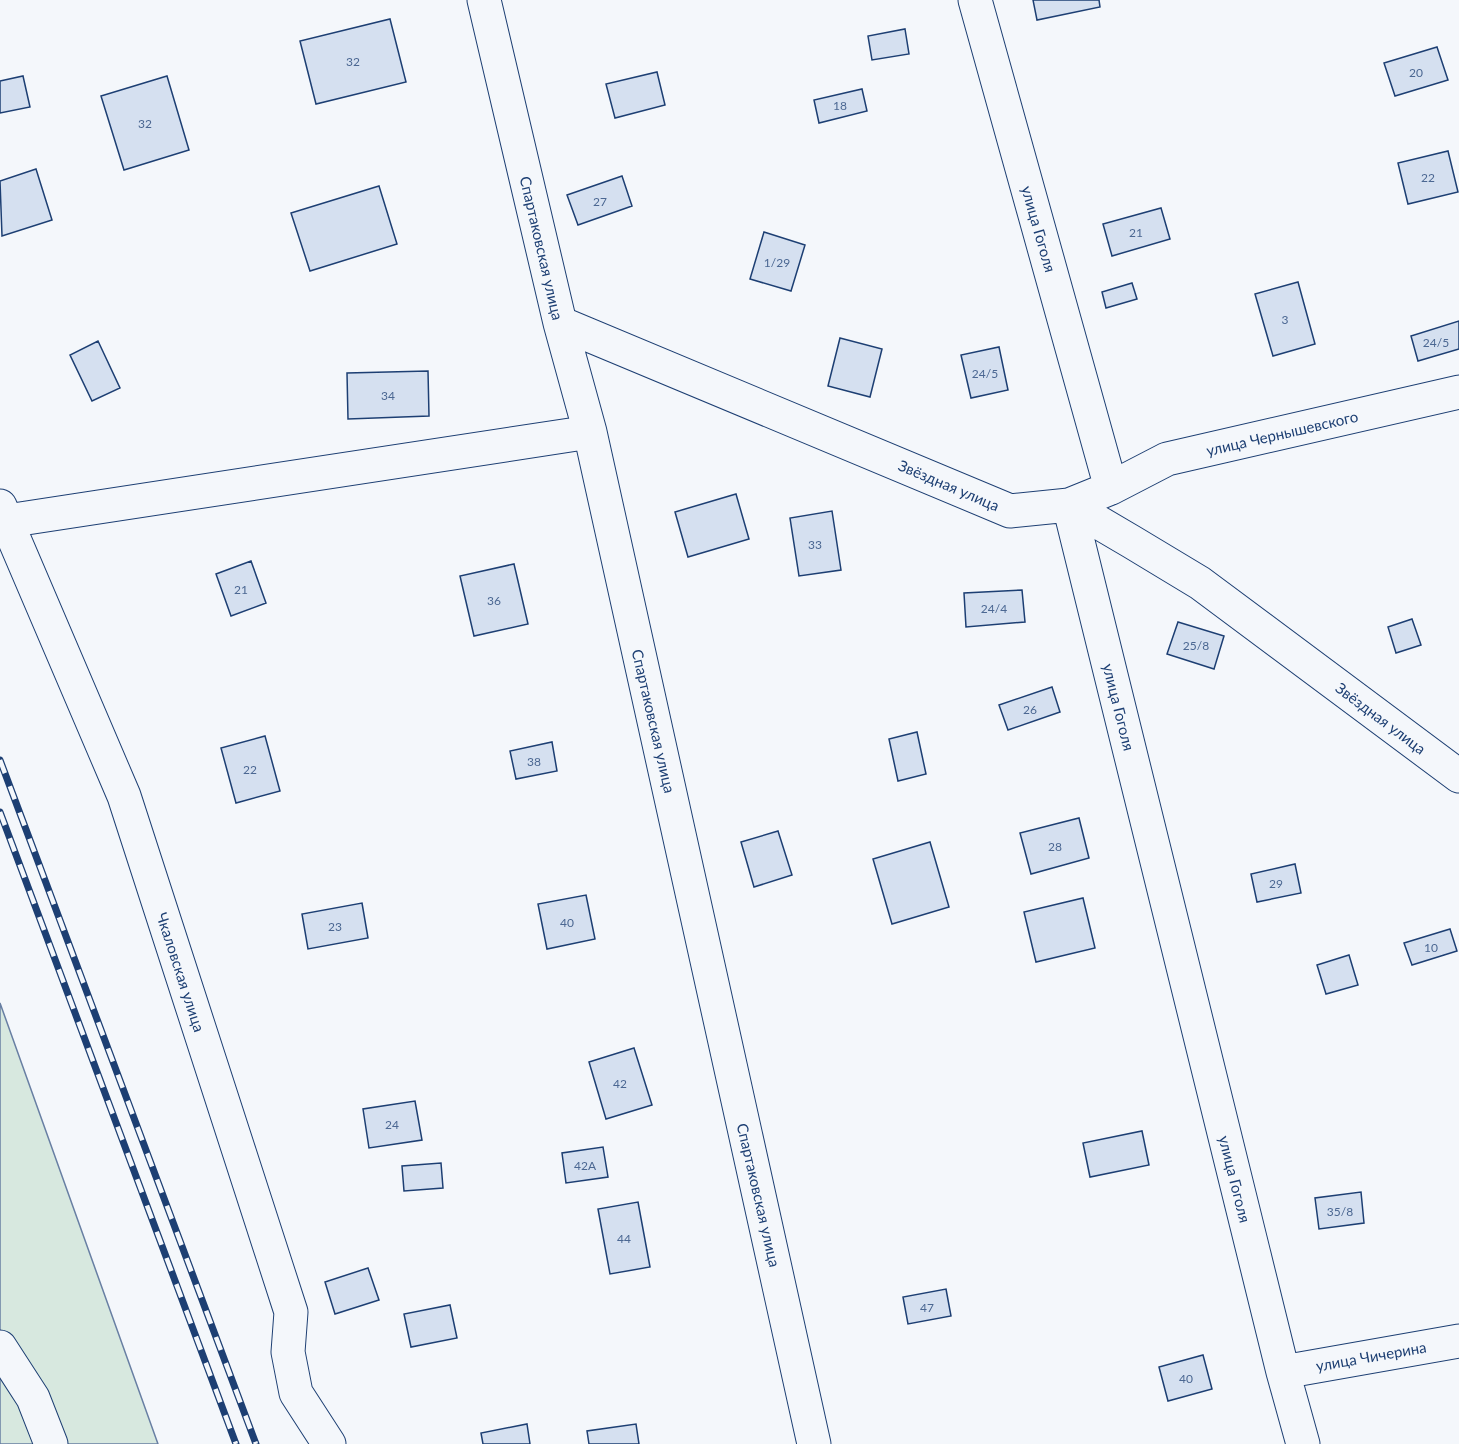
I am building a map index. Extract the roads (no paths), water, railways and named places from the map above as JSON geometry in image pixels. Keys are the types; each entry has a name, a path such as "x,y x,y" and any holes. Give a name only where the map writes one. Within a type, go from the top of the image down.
{"street":[{"name":"Спартаковская улица","path":"484,0 560,323 590,432 814,1444"},
{"name":"улица Гоголя","path":"975,0 1111,488"},
{"name":"Звёздная улица","path":"560,323 1010,511 1069,505 1200,583 1459,776"},
{"name":"улица Чернышевского","path":"1111,488 1167,459 1459,392"},
{"path":"3,514 590,432"},
{"path":"1069,505 1111,488"},
{"name":"улица Гоголя","path":"1069,505 1283,1372 1303,1444"},
{"name":"Чкаловская улица","path":"3,514 124,796 291,1312 288,1352 296,1393 329,1444"},
{"name":"улица Чичерина","path":"1283,1372 1459,1341"},
{"path":"0,1347 33,1398 51,1444"}],"railway":[{"path":"0,760 256,1444"},
{"path":"0,812 236,1444"}]}
